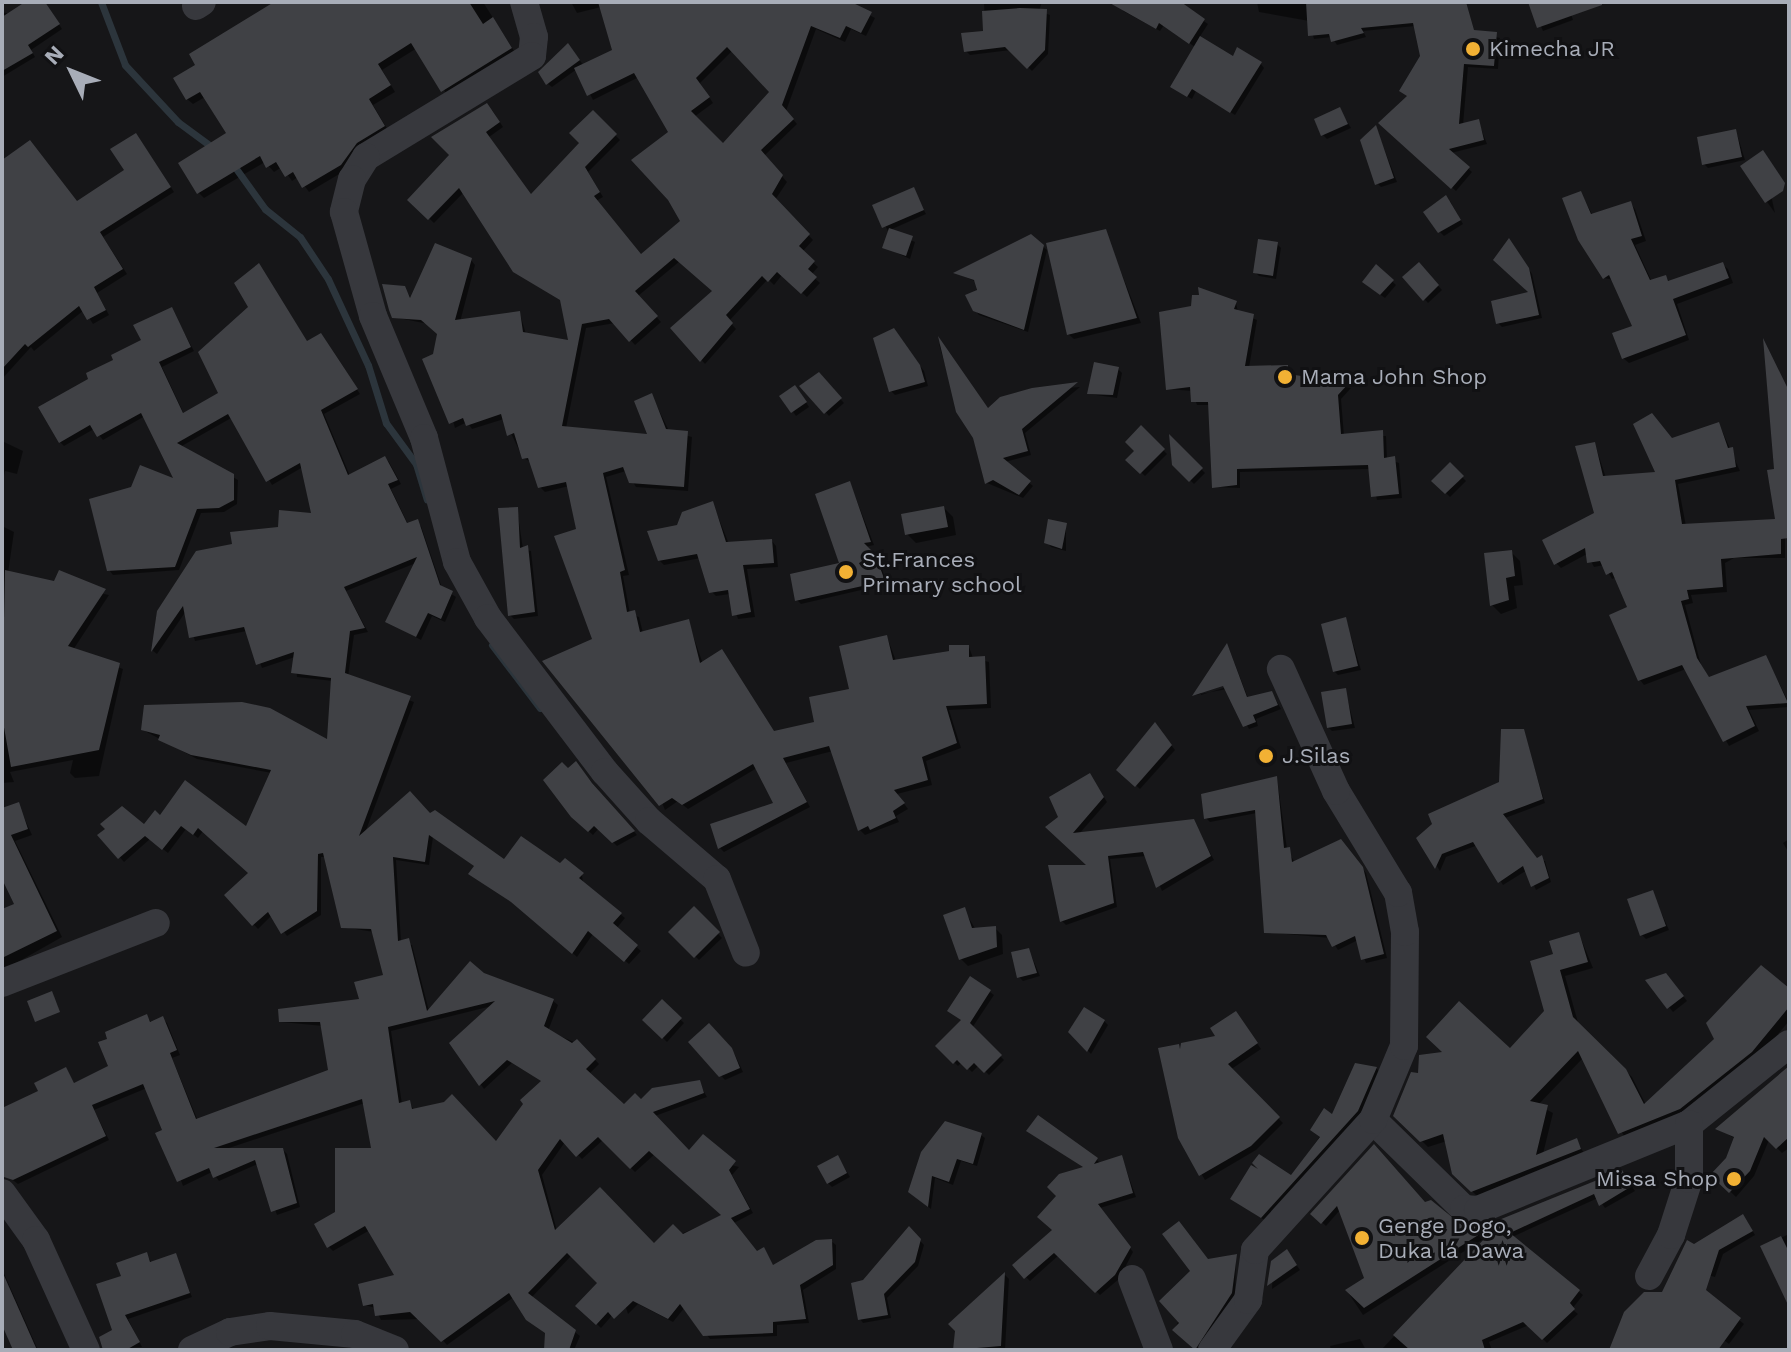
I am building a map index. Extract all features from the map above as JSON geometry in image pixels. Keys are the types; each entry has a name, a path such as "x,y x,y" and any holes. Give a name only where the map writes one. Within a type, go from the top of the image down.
{"street":[{"path":"524,2 534,37 532,56 366,157 352,179 344,212 373,316 424,438 457,562 488,618 605,772 649,821 717,879 746,953"},
{"path":"1212,1350 1248,1300 1255,1250 1373,1120 1404,1046 1402,905 1326,770 1281,669"},
{"path":"2,983 156,923"},
{"path":"1373,1120 1464,1209 1478,1210 1689,1124 1789,1044"},
{"path":"1649,1276 1671,1235 1689,1179 1689,1124"},
{"path":"2,1193 36,1240 86,1350"},
{"path":"1132,1279 1159,1350"},
{"path":"192,1350 230,1332 270,1326 355,1334 395,1350"}],"building":[{"path":"25,2 45,2 60,24 28,45 33,53 2,71 2,17"},
{"path":"274,2 469,2 483,24 493,17 512,48 441,92 411,43 378,64 391,85 369,99 385,126 357,143 341,165 302,188 293,172 285,177 276,162 266,168 260,156 197,194 178,163 226,133 200,92 186,100 173,78 195,65 189,54"},
{"path":"598,2 851,2 872,12 861,33 846,26 840,38 811,26 782,105 794,119 761,150 783,175 772,194 810,234 799,246 815,261 808,269 817,277 801,294 777,272 768,282 762,276 726,315 733,323 700,362 670,328 712,291 674,258 635,291 658,316 629,342 609,319 582,324 562,426 647,434 634,401 652,393 666,429 688,431 684,487 629,483 623,467 603,473 625,570 620,572 627,612 635,610 640,632 689,619 700,663 722,649 774,731 814,722 809,697 849,689 839,646 887,635 893,660 949,651 949,645 969,645 969,657 985,656 987,704 946,706 957,743 922,757 928,780 894,790 905,803 893,811 896,818 870,830 868,826 858,831 829,746 783,758 807,802 718,849 710,824 773,803 753,764 682,805 672,798 659,806 542,661 592,639 554,536 576,529 566,482 538,488 528,458 522,459 514,433 507,436 501,414 466,426 463,418 449,424 422,359 433,354 437,334 421,320 392,318 389,310 382,284 405,286 410,298 435,243 472,258 455,320 520,311 523,332 568,340 560,300 513,272 459,188 428,220 407,200 449,155 431,137 487,103 500,122 486,132 531,194 579,143 569,133 593,110 617,134 585,167 600,192 594,196 641,254 680,221 668,200 631,160 668,132 634,73 587,96 574,68 612,50","holes":["727,47 769,92 723,143 691,111 710,97 696,78"]},
{"path":"1108,2 1181,2 1205,19 1189,44 1159,23 1156,29"},
{"path":"1306,2 1466,2 1474,30 1497,32 1494,66 1464,64 1459,124 1479,119 1484,140 1449,149 1470,167 1451,189 1378,123 1407,96 1399,91 1420,56 1413,23 1361,28 1364,33 1331,42 1329,34 1308,36"},
{"path":"1528,2 1602,2 1602,5 1537,28"},
{"path":"1047,9 1045,50 1027,69 1005,47 964,52 961,33 983,31 982,11"},
{"path":"1200,36 1233,56 1237,47 1262,62 1230,113 1192,89 1187,97 1170,87"},
{"path":"568,43 580,60 546,85 538,72"},
{"path":"1340,107 1348,124 1321,136 1314,119"},
{"path":"1376,125 1394,178 1375,185 1360,140"},
{"path":"1736,129 1742,157 1702,165 1697,137"},
{"path":"136,133 171,187 100,232 123,269 94,287 106,310 87,320 79,306 28,347 25,344 2,369 2,160 30,140 77,201 124,170 110,149"},
{"path":"1763,150 1785,183 1783,191 1765,203 1740,166"},
{"path":"914,187 924,210 882,228 872,205"},
{"path":"1581,191 1591,214 1631,201 1642,236 1631,239 1650,280 1666,275 1668,281 1723,262 1729,278 1673,299 1686,335 1622,359 1612,333 1632,326 1609,275 1603,279 1578,240 1562,198"},
{"path":"1446,195 1461,220 1438,233 1423,212"},
{"path":"889,228 913,236 906,256 882,248"},
{"path":"1106,229 1137,318 1067,335 1046,243"},
{"path":"1031,234 1044,245 1024,330 973,311 965,295 977,290 974,280 953,273"},
{"path":"1509,238 1529,268 1539,315 1496,324 1491,301 1528,292 1493,260"},
{"path":"1258,239 1278,242 1273,276 1253,273"},
{"path":"1419,262 1439,285 1423,301 1402,277"},
{"path":"259,263 307,341 321,333 358,389 321,410 348,475 385,456 398,480 388,484 407,523 418,519 440,585 453,591 441,619 428,613 416,637 385,622 417,557 344,587 365,628 350,631 345,673 411,696 359,836 410,791 430,813 435,810 504,859 521,836 560,863 565,858 584,873 579,878 622,913 613,923 638,945 624,962 588,931 572,954 511,902 468,874 474,866 429,835 425,862 393,857 398,941 409,938 427,1011 470,961 484,973 554,999 544,1026 572,1043 577,1039 596,1059 586,1069 624,1104 635,1093 641,1099 652,1088 700,1080 704,1093 653,1112 689,1150 703,1134 736,1161 729,1170 750,1209 731,1218 757,1251 764,1247 773,1265 816,1240 832,1239 833,1265 800,1285 806,1319 773,1322 773,1333 703,1336 680,1304 668,1319 633,1301 614,1319 608,1312 596,1325 575,1306 597,1283 567,1253 528,1293 576,1330 569,1350 544,1350 545,1333 526,1320 509,1293 441,1342 410,1312 375,1316 373,1304 363,1306 358,1284 394,1275 365,1226 327,1248 314,1224 335,1212 335,1148 371,1148 362,1099 214,1148 283,1148 297,1203 271,1212 255,1160 213,1178 209,1168 177,1182 155,1133 162,1130 143,1084 92,1105 106,1136 13,1180 4,1177 2,1108 38,1091 34,1083 66,1067 74,1083 108,1066 98,1042 107,1039 105,1032 147,1014 150,1022 163,1016 177,1050 170,1053 196,1119 328,1070 320,1022 279,1022 278,1009 359,999 354,982 383,975 371,929 341,928 323,853 318,854 317,911 281,934 268,912 252,926 224,895 248,873 198,828 193,835 181,826 162,850 145,836 118,859 97,835 105,829 100,824 122,806 144,824 155,810 160,815 185,780 246,826 271,770 191,755 158,740 160,735 141,730 144,705 242,702 270,708 327,739 331,678 291,673 294,652 256,665 244,627 189,638 183,606 151,652 157,611 196,551 232,544 230,532 278,527 279,510 311,513 300,463 266,482 228,414 177,443 234,474 234,500 219,508 197,509 175,567 107,571 89,499 131,487 140,465 173,478 141,413 97,437 90,425 59,443 38,407 88,379 86,373 113,360 111,355 141,340 133,325 172,307 191,347 159,362 183,413 218,393 198,352 248,307 234,283","holes":["495,1001 449,1043 479,1086 507,1060 541,1081 520,1100 523,1104 496,1141 452,1094 444,1102 412,1109 410,1100 399,1103 388,1027","598,1137 630,1169 649,1151 721,1215 683,1234 673,1224 654,1243 600,1187 555,1230 538,1170 560,1139 576,1157"]},
{"path":"1376,264 1394,280 1380,295 1362,282"},
{"path":"1198,287 1237,301 1234,309 1254,314 1245,366 1288,365 1288,374 1349,383 1338,395 1341,434 1383,430 1384,458 1395,456 1399,494 1371,497 1368,465 1237,469 1237,485 1212,488 1208,402 1191,402 1190,387 1166,390 1159,312 1191,306 1192,295 1199,295"},
{"path":"894,328 920,365 925,382 889,392 873,338"},
{"path":"938,336 988,408 1000,397 1032,388 1078,382 1022,429 1028,451 1003,458 1031,481 1019,495 993,480 985,484 973,438 956,412"},
{"path":"1763,338 1789,391 1789,538 1781,539 1781,554 1721,559 1723,587 1687,590 1689,599 1681,601 1697,658 1709,677 1766,655 1788,703 1746,706 1755,726 1723,742 1682,665 1638,681 1609,615 1627,607 1612,572 1606,575 1600,561 1587,563 1585,548 1554,565 1542,540 1594,513 1575,446 1595,442 1603,476 1655,472 1633,424 1652,413 1672,438 1719,422 1728,448 1733,447 1736,467 1675,480 1682,524 1775,519 1767,470 1774,469"},
{"path":"1094,362 1119,367 1113,395 1087,394"},
{"path":"819,372 842,398 824,414 799,386"},
{"path":"795,385 807,402 791,413 779,396"},
{"path":"1141,425 1165,449 1140,474 1125,460 1134,451 1125,442"},
{"path":"1169,434 1203,468 1189,482 1172,465"},
{"path":"1450,462 1464,476 1445,494 1431,481"},
{"path":"850,481 871,542 864,543 875,554 885,581 795,601 790,574 839,563 815,494"},
{"path":"713,501 726,542 772,539 774,563 743,565 751,612 732,616 728,590 709,593 697,554 658,561 647,531 677,525 682,512"},
{"path":"944,506 948,527 905,535 901,514"},
{"path":"518,507 520,548 528,545 535,612 508,616 498,508"},
{"path":"1048,519 1067,523 1062,549 1044,543"},
{"path":"1512,550 1515,576 1506,578 1509,600 1490,606 1484,553"},
{"path":"5,570 54,581 59,570 106,589 68,646 120,663 99,750 11,767 2,716"},
{"path":"1346,617 1358,666 1333,672 1321,624"},
{"path":"1227,643 1247,697 1272,691 1278,705 1253,715 1256,722 1243,727 1223,686 1192,696"},
{"path":"1346,688 1352,724 1327,728 1321,692"},
{"path":"1155,722 1172,745 1135,787 1116,770"},
{"path":"1501,729 1524,729 1543,799 1503,814 1537,858 1542,855 1549,878 1531,887 1523,866 1498,883 1473,842 1442,854 1435,869 1416,838 1432,824 1428,814 1499,782"},
{"path":"576,761 635,831 612,843 594,826 588,832 571,817 543,780 562,762 568,768"},
{"path":"1090,773 1104,797 1073,833 1194,819 1211,856 1156,888 1143,852 1108,856 1114,903 1060,922 1048,865 1086,865 1045,827 1058,817 1049,797"},
{"path":"1277,776 1284,848 1290,847 1292,862 1341,839 1363,867 1384,954 1361,960 1355,936 1332,947 1326,935 1264,933 1255,810 1204,819 1201,794"},
{"path":"19,802 28,829 11,835 57,931 2,958 2,909 14,904 2,879 2,808"},
{"path":"1653,890 1666,926 1640,936 1627,899"},
{"path":"694,906 720,932 694,958 668,932"},
{"path":"965,907 972,928 996,926 997,947 959,960 943,915"},
{"path":"1579,932 1588,962 1560,970 1573,1017 1626,1069 1644,1104 1714,1039 1706,1023 1761,965 1789,988 1789,1007 1752,1052 1680,1109 1618,1134 1578,1051 1530,1101 1548,1105 1536,1155 1577,1138 1581,1149 1471,1192 1452,1174 1443,1134 1420,1142 1393,1116 1411,1072 1418,1073 1419,1055 1442,1052 1426,1037 1459,1001 1510,1048 1544,1011 1530,961 1553,954 1549,941"},
{"path":"1029,948 1037,973 1017,978 1011,952"},
{"path":"1666,973 1684,996 1667,1009 1645,980"},
{"path":"970,976 991,990 970,1023 1002,1055 984,1073 974,1063 967,1070 957,1060 953,1064 935,1046 961,1020 947,1011"},
{"path":"52,991 60,1012 35,1022 27,1001"},
{"path":"662,999 682,1018 662,1039 642,1020"},
{"path":"1084,1007 1105,1020 1087,1052 1068,1032"},
{"path":"1236,1011 1258,1043 1228,1064 1280,1117 1251,1146 1199,1176 1178,1138 1158,1048 1179,1044 1180,1049 1181,1043 1215,1036 1210,1028"},
{"path":"709,1023 732,1048 740,1068 719,1077 688,1042"},
{"path":"1355,1063 1377,1067 1358,1111 1261,1218 1230,1199 1251,1165 1258,1169 1252,1163 1259,1154 1291,1175 1320,1137 1310,1130 1324,1108 1332,1114"},
{"path":"1789,1066 1789,1137 1776,1149 1764,1137 1750,1171 1729,1193 1710,1175 1726,1158 1734,1137 1715,1129"},
{"path":"1038,1115 1098,1158 1094,1164 1122,1155 1133,1193 1098,1204 1131,1247 1115,1275 1095,1293 1054,1253 1024,1279 1012,1265 1052,1230 1037,1217 1056,1196 1047,1187 1059,1174 1083,1167 1026,1131"},
{"path":"945,1121 982,1133 973,1164 957,1159 949,1182 932,1176 928,1207 908,1192 921,1152"},
{"path":"1374,1144 1425,1202 1431,1200 1463,1226 1484,1226 1622,1170 1632,1186 1599,1206 1594,1194 1510,1233 1580,1290 1570,1303 1575,1309 1542,1340 1523,1322 1482,1340 1485,1350 1410,1350 1393,1335 1487,1236 1483,1232 1364,1308 1345,1290 1364,1278 1337,1206 1321,1224 1310,1214"},
{"path":"838,1155 847,1173 827,1184 817,1166"},
{"path":"1743,1214 1753,1231 1719,1250 1706,1290 1741,1318 1718,1350 1609,1350 1624,1312 1644,1292 1662,1292 1687,1240 1694,1244"},
{"path":"1179,1221 1208,1259 1237,1254 1232,1293 1195,1350 1172,1330 1179,1323 1159,1301 1190,1271 1162,1234"},
{"path":"909,1226 921,1239 915,1262 884,1294 888,1315 858,1320 851,1283 863,1280"},
{"path":"1781,1236 1789,1252 1789,1307 1760,1246"},
{"path":"1287,1249 1297,1265 1267,1286 1271,1261"},
{"path":"147,1252 150,1262 176,1253 190,1293 125,1315 140,1342 126,1350 103,1350 99,1337 112,1330 96,1284 121,1276 116,1263"},
{"path":"2,1271 37,1350 13,1350 2,1325"},
{"path":"1005,1272 1001,1346 953,1350 955,1331 948,1324"}],"waterway":[{"path":"101,2 125,65 178,122 216,150"},
{"path":"232,163 265,209 300,237 328,279 368,365 386,423 416,464 427,499"},
{"path":"492,645 540,708"}],"place":[{"name":"Kimecha JR","path":"1473,49"},
{"name":"Mama John Shop","path":"1285,377"},
{"name":"St.Frances Primary school","path":"846,572"},
{"name":"J.Silas","path":"1266,756"},
{"name":"Missa Shop","path":"1734,1179"},
{"name":"Genge Dogo, Duka lá Dawa","path":"1362,1238"}]}
